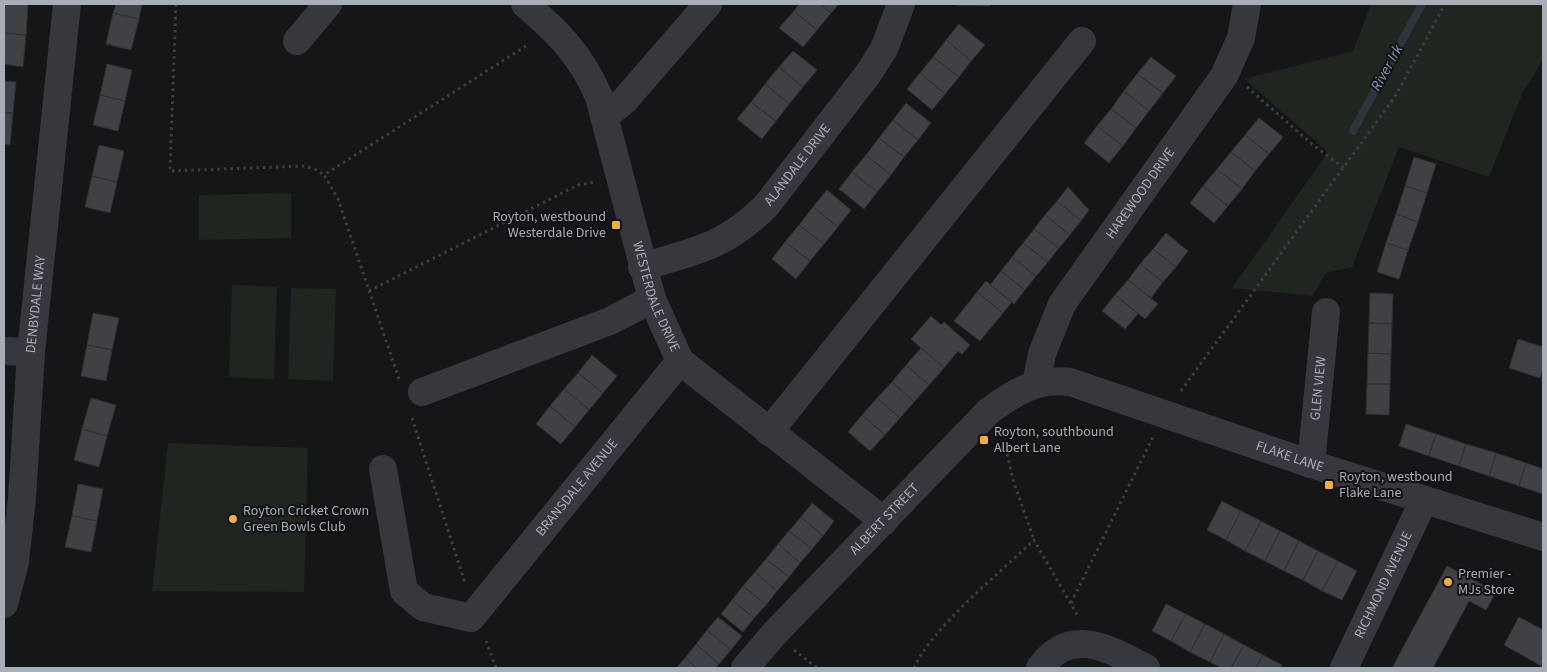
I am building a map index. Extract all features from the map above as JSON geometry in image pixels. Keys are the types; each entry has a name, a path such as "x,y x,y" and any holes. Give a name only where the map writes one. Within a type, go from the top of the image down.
{"street":[{"name":"DENBYDALE WAY","path":"4,604 15,562 13,497 31,352 67,4"},
{"path":"297,41 328,4"},
{"name":"WESTERDALE DRIVE","path":"525,4 553,28 580,59 599,97 642,267 652,299 680,361 884,521"},
{"path":"604,117 625,100 708,4"},
{"name":"ALANDALE DRIVE","path":"642,267 714,245 751,221 766,206 868,74 884,49 902,4"},
{"name":"HAREWOOD DRIVE","path":"1036,384 1042,354 1062,304 1227,71 1241,38 1247,4"},
{"path":"769,432 1082,41"},
{"path":"411,398 610,321 652,299"},
{"name":"GLEN VIEW","path":"1311,464 1326,312"},
{"path":"4,350 31,352"},
{"name":"BRANSDALE AVENUE","path":"475,613 680,361"},
{"name":"FLAKE LANE","path":"1036,384 1054,380 1070,382 1311,464 1543,537"},
{"name":"ALBERT STREET","path":"745,668 774,634 989,411 1011,395 1036,384"},
{"path":"383,469 404,591 423,607 471,618 475,613"},
{"name":"RICHMOND AVENUE","path":"1344,668 1424,500"},
{"path":"1040,668 1048,658 1058,651 1081,644 1108,648 1146,668"}],"path":[{"path":"176,4 170,171 304,166 317,170 324,175 338,199 369,291 411,398 475,613 496,668"},
{"path":"1070,603 1165,414 1396,95 1445,4"},
{"path":"324,175 553,28"},
{"path":"1227,71 1313,145 1344,168"},
{"path":"369,291 578,185 620,177"},
{"path":"989,411 1001,424 1012,480 1034,540 1081,620 1081,644"},
{"path":"914,668 918,659 951,619 1034,540"}],"shaded area":[{"path":"1371,4 1543,4 1543,59 1522,94 1489,177 1399,147 1352,267 1326,273 1312,296 1232,288 1328,152 1244,79 1353,51"},
{"path":"291,193 291,238 199,240 199,195"},
{"path":"232,285 277,287 274,379 229,377"},
{"path":"291,288 336,289 333,381 288,379"},
{"name":"Royton Cricket Crown Green Bowls Club","path":"168,443 308,448 304,592 152,591"}],"building":[{"path":"4,4 28,4 26,35 4,33"},
{"path":"116,4 142,4 139,19 113,13"},
{"path":"799,4 820,4 831,13 817,30 794,11"},
{"path":"820,4 839,4 831,13"},
{"path":"990,4 990,6 957,5"},
{"path":"794,11 817,30 803,47 779,28"},
{"path":"113,13 139,19 131,50 106,44"},
{"path":"959,24 985,45 971,61 946,40"},
{"path":"4,33 26,35 23,67 4,64"},
{"path":"946,40 971,61 959,77 933,57"},
{"path":"793,51 817,70 803,87 779,67"},
{"path":"933,57 959,77 945,94 920,73"},
{"path":"1151,57 1176,76 1163,93 1137,74"},
{"path":"107,64 132,70 125,101 100,95"},
{"path":"779,67 803,87 789,104 765,84"},
{"path":"920,73 945,94 932,110 907,89"},
{"path":"1137,74 1163,93 1149,111 1124,91"},
{"path":"4,81 16,82 13,113 4,113"},
{"path":"765,84 789,104 776,121 751,102"},
{"path":"1124,91 1149,111 1136,128 1111,109"},
{"path":"100,95 125,101 118,131 93,125"},
{"path":"751,102 776,121 762,139 737,119"},
{"path":"906,103 931,123 918,140 893,120"},
{"path":"1111,109 1136,128 1123,146 1097,126"},
{"path":"4,113 13,113 10,145 4,144"},
{"path":"1259,118 1283,137 1269,154 1245,135"},
{"path":"893,120 918,140 904,157 879,138"},
{"path":"1097,126 1123,146 1109,163 1084,143"},
{"path":"1245,135 1269,154 1255,171 1231,152"},
{"path":"879,138 904,157 891,175 866,155"},
{"path":"99,145 124,151 117,182 92,176"},
{"path":"1231,152 1255,171 1242,189 1217,169"},
{"path":"866,155 891,175 877,192 852,172"},
{"path":"1414,157 1436,164 1427,193 1405,186"},
{"path":"1217,169 1242,189 1228,206 1203,186"},
{"path":"852,172 877,192 864,209 839,189"},
{"path":"92,176 117,182 110,213 85,207"},
{"path":"1203,186 1228,206 1214,223 1190,203"},
{"path":"1405,186 1427,193 1418,222 1396,214"},
{"path":"1068,187 1089,210 1081,221 1057,201"},
{"path":"827,190 851,210 838,227 813,207"},
{"path":"1057,201 1081,221 1070,235 1045,215"},
{"path":"813,207 838,227 824,244 799,225"},
{"path":"1396,214 1418,222 1408,250 1386,243"},
{"path":"1045,215 1070,235 1059,248 1034,229"},
{"path":"799,225 824,244 810,261 785,242"},
{"path":"1034,229 1059,248 1048,262 1023,243"},
{"path":"1166,233 1188,251 1176,267 1153,249"},
{"path":"785,242 810,261 796,279 772,259"},
{"path":"1023,243 1048,262 1036,276 1012,257"},
{"path":"1386,243 1408,250 1399,279 1377,272"},
{"path":"1153,249 1176,267 1163,282 1140,264"},
{"path":"1012,257 1036,276 1025,290 1001,271"},
{"path":"1140,264 1163,282 1151,298 1128,280"},
{"path":"1001,271 1025,290 1014,304 990,285"},
{"path":"1128,280 1158,304 1145,319 1115,295"},
{"path":"986,281 1012,302 1003,313 977,292"},
{"path":"977,292 1003,313 980,341 954,321"},
{"path":"1370,293 1393,294 1392,324 1369,323"},
{"path":"1115,295 1138,314 1125,329 1102,311"},
{"path":"93,313 119,318 112,350 87,345"},
{"path":"931,316 941,325 944,322 970,345 962,354 958,351 944,368 911,339"},
{"path":"1369,323 1392,324 1391,354 1368,353"},
{"path":"1518,339 1543,347 1543,368 1540,378 1509,368"},
{"path":"87,345 112,350 106,381 81,376"},
{"path":"921,348 944,368 929,385 906,365"},
{"path":"1368,353 1391,354 1390,384 1367,384"},
{"path":"592,355 617,376 603,393 578,373"},
{"path":"906,365 929,385 914,402 892,382"},
{"path":"578,373 603,393 589,410 564,389"},
{"path":"892,382 914,402 900,418 877,398"},
{"path":"1367,384 1390,384 1389,415 1366,414"},
{"path":"564,389 589,410 575,427 550,406"},
{"path":"91,398 116,405 107,436 82,429"},
{"path":"877,398 900,418 885,435 862,415"},
{"path":"550,406 575,427 561,444 536,424"},
{"path":"862,415 885,435 870,451 848,432"},
{"path":"1406,424 1436,434 1429,456 1399,446"},
{"path":"82,429 107,436 99,467 74,460"},
{"path":"1436,434 1466,444 1459,466 1429,456"},
{"path":"1466,444 1496,453 1489,476 1459,466"},
{"path":"1496,453 1526,463 1519,486 1489,476"},
{"path":"1526,463 1543,469 1543,494 1519,486"},
{"path":"78,484 103,489 97,521 72,516"},
{"path":"1222,501 1241,511 1226,540 1207,530"},
{"path":"812,503 834,521 823,536 801,517"},
{"path":"1241,511 1261,521 1245,551 1226,540"},
{"path":"72,516 97,521 91,552 65,547"},
{"path":"801,517 823,536 812,549 789,531"},
{"path":"1261,521 1280,531 1265,561 1245,551"},
{"path":"789,531 812,549 800,563 778,544"},
{"path":"1280,531 1299,541 1284,571 1265,561"},
{"path":"1299,541 1318,551 1303,580 1284,571"},
{"path":"778,544 800,563 789,577 766,559"},
{"path":"1318,551 1338,561 1322,591 1303,580"},
{"path":"766,559 789,577 777,591 755,572"},
{"path":"1338,561 1357,571 1342,600 1322,591"},
{"path":"1447,566 1496,592 1486,610 1469,601 1433,668 1392,668"},
{"path":"755,572 777,591 766,605 743,586"},
{"path":"743,586 766,605 754,618 732,600"},
{"path":"732,600 754,618 743,632 721,614"},
{"path":"1166,604 1186,614 1171,641 1152,631"},
{"path":"1186,614 1205,624 1190,652 1171,641"},
{"path":"718,617 742,636 731,650 707,630"},
{"path":"1519,617 1543,630 1543,667 1504,645"},
{"path":"1205,624 1224,634 1210,662 1190,652"},
{"path":"707,630 731,650 719,664 696,644"},
{"path":"1224,634 1244,645 1231,668 1222,668 1210,662"},
{"path":"696,644 719,664 716,668 697,668 685,658"},
{"path":"1244,645 1263,655 1256,668 1231,668"},
{"path":"1263,655 1282,665 1280,668 1256,668"},
{"path":"685,658 697,668 676,668"}],"waterway":[{"name":"River Irk","path":"1353,131 1422,4"}],"place":[{"name":"Royton, westbound Westerdale Drive","path":"616,225"},
{"name":"Royton, southbound Albert Lane","path":"984,440"},
{"name":"Royton, westbound Flake Lane","path":"1329,485"},
{"name":"Royton Cricket Crown Green Bowls Club","path":"233,519"},
{"name":"Premier - MJs Store","path":"1448,582"}]}
